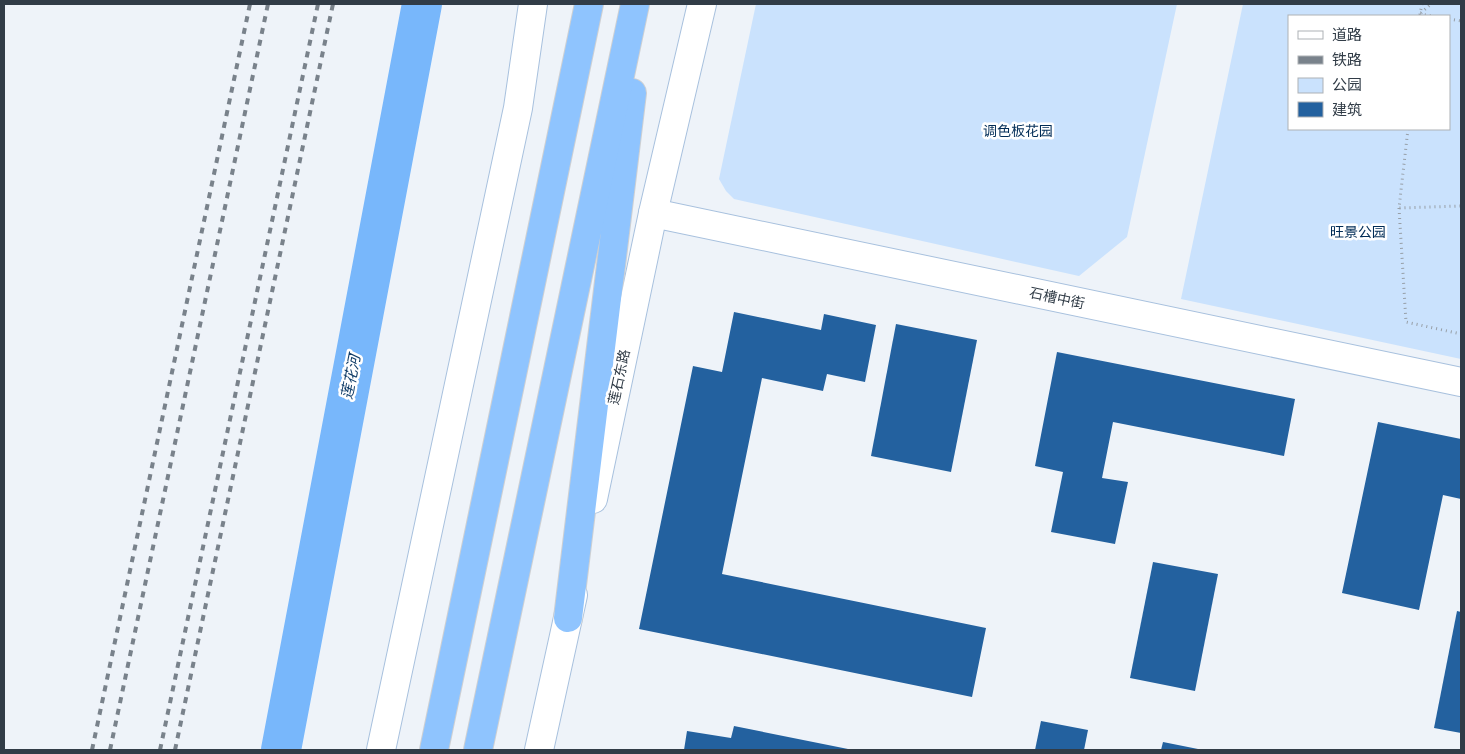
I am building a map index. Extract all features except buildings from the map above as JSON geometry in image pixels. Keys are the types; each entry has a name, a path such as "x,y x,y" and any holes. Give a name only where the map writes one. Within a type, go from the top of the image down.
{"highway":[{"path":"434,750 590,4"},
{"path":"478,750 635,4"},
{"path":"568,618 643,4"}],"street":[{"path":"380,750 518,108 533,4"},
{"name":"莲石东路","path":"540,750 653,213 702,4"},
{"name":"石槽中街","path":"653,213 1461,382"}],"path":[{"path":"1420,15 1422,4"},
{"path":"1420,15 1431,4"},
{"path":"1408,130 1399,208 1406,322 1461,334"},
{"path":"1399,208 1461,206"}],"green space":[{"name":"调色板花园","path":"756,4 1177,4 1127,237 1079,276 734,199 726,191 719,179"},
{"name":"旺景公园","path":"1243,4 1461,4 1461,359 1181,299"}],"waterway":[{"name":"莲花河","path":"281,750 422,4"}],"railway":[{"path":"92,750 250,4"},
{"path":"110,750 268,4"},
{"path":"160,750 318,4"},
{"path":"175,750 333,4"}]}
